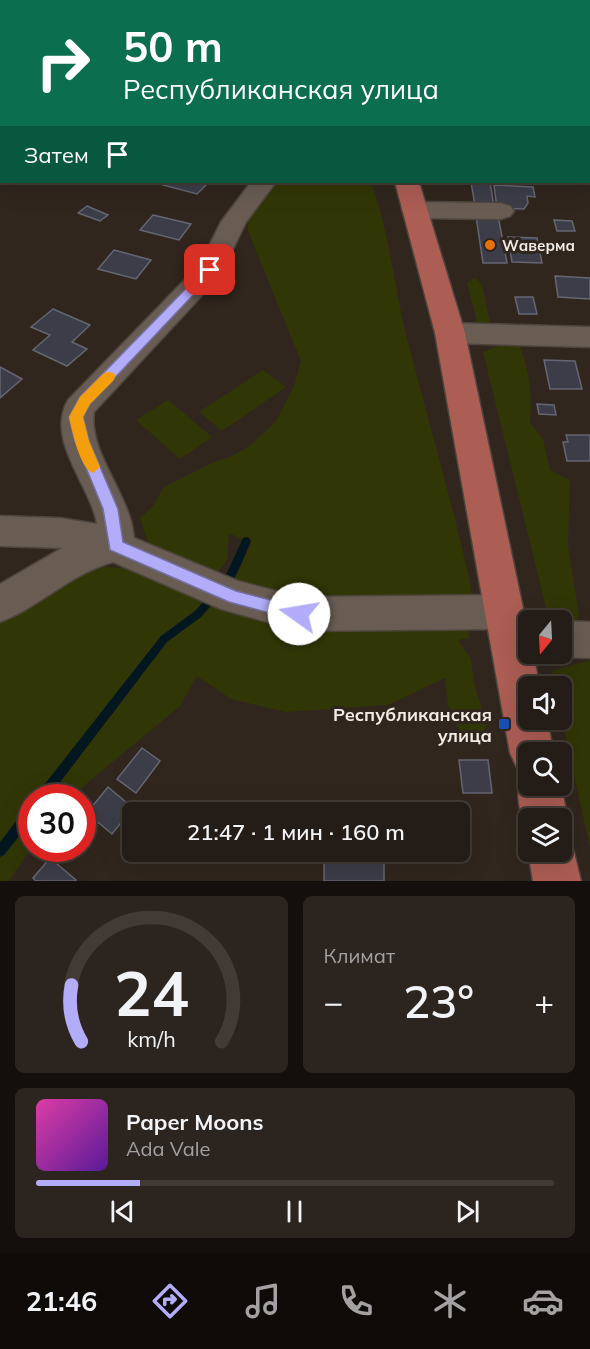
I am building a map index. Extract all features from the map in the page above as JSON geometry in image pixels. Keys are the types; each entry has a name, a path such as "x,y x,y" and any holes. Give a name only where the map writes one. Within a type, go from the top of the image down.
{"main road":[{"path":"407,183 450,333 514,629 530,742"},
{"path":"553,862 557,881"}],"street":[{"path":"116,546 111,509 82,441 76,417 79,408 210,270 220,255 223,242 238,213 263,183"},
{"path":"416,210 501,211"},
{"path":"450,333 590,337"},
{"path":"0,531 60,533 94,538 234,597 287,612 514,629"},
{"path":"0,605 58,567 87,554 116,546"},
{"path":"572,639 590,640"}],"green space":[{"path":"371,183 383,221 403,322 471,587 471,594 464,598 293,598 232,584 251,544 229,533 227,560 214,577 150,549 140,518 153,506 164,487 251,445 276,421 294,386 301,361 248,231 248,214 269,185"},
{"path":"475,278 482,284 490,323 484,325 477,322 467,283"},
{"path":"519,344 526,364 529,383 530,423 543,439 550,470 570,480 568,545 579,616 573,626 572,610 547,610 483,352 500,345"},
{"path":"263,370 286,387 222,431 199,412"},
{"path":"168,400 212,437 180,459 136,420"},
{"path":"104,567 138,569 468,630 470,638 458,640 471,659 474,683 487,726 475,743 461,735 448,705 445,678 388,705 286,712 231,699 197,676 180,706 86,784 18,784 18,862 22,862 9,881 0,881 0,618 87,569"},
{"path":"590,660 590,849 572,766 572,742 567,742 564,730 572,730 572,676 553,676 552,671"}],"building":[{"path":"166,183 208,183 197,194 163,185"},
{"path":"471,183 490,183 494,207 475,206"},
{"path":"532,183 533,184 490,184"},
{"path":"494,185 533,187 535,197 527,196 528,203 524,209 497,208"},
{"path":"87,206 108,215 100,221 78,213"},
{"path":"153,215 191,224 179,240 140,230"},
{"path":"476,216 498,216 507,263 483,263"},
{"path":"554,220 572,221 575,231 557,231"},
{"path":"508,237 537,238 542,263 512,262"},
{"path":"114,250 151,260 136,279 98,269"},
{"path":"555,276 590,278 590,299 558,297"},
{"path":"515,297 533,297 537,314 519,314"},
{"path":"53,309 90,325 72,342 87,349 67,366 33,350 50,335 31,327"},
{"path":"544,360 575,361 582,389 550,389"},
{"path":"0,367 22,379 0,398"},
{"path":"537,404 554,405 556,415 539,414"},
{"path":"566,435 590,435 590,461 567,461 563,442 568,442"},
{"path":"142,748 160,761 136,793 117,779"},
{"path":"459,760 488,760 492,793 463,793"},
{"path":"108,787 126,802 122,802 122,822 112,834 96,821 96,802"},
{"path":"47,862 55,862 76,880 36,881 33,878"},
{"path":"324,862 384,862 384,881 324,881"}],"waterway":[{"path":"223,586 230,578 246,541"},
{"path":"52,784 164,639 198,614 215,595"},
{"path":"0,851 18,828"}],"slow traffic":[{"path":"93,467 87,457 76,417 85,400 109,376"}],"place":[{"name":"Wаверма","path":"490,245"},
{"name":"Республиканская улица","path":"504,724"}],"route":[{"path":"210,270 79,408 76,417 82,441 111,509 116,546 234,597 299,614"}]}
